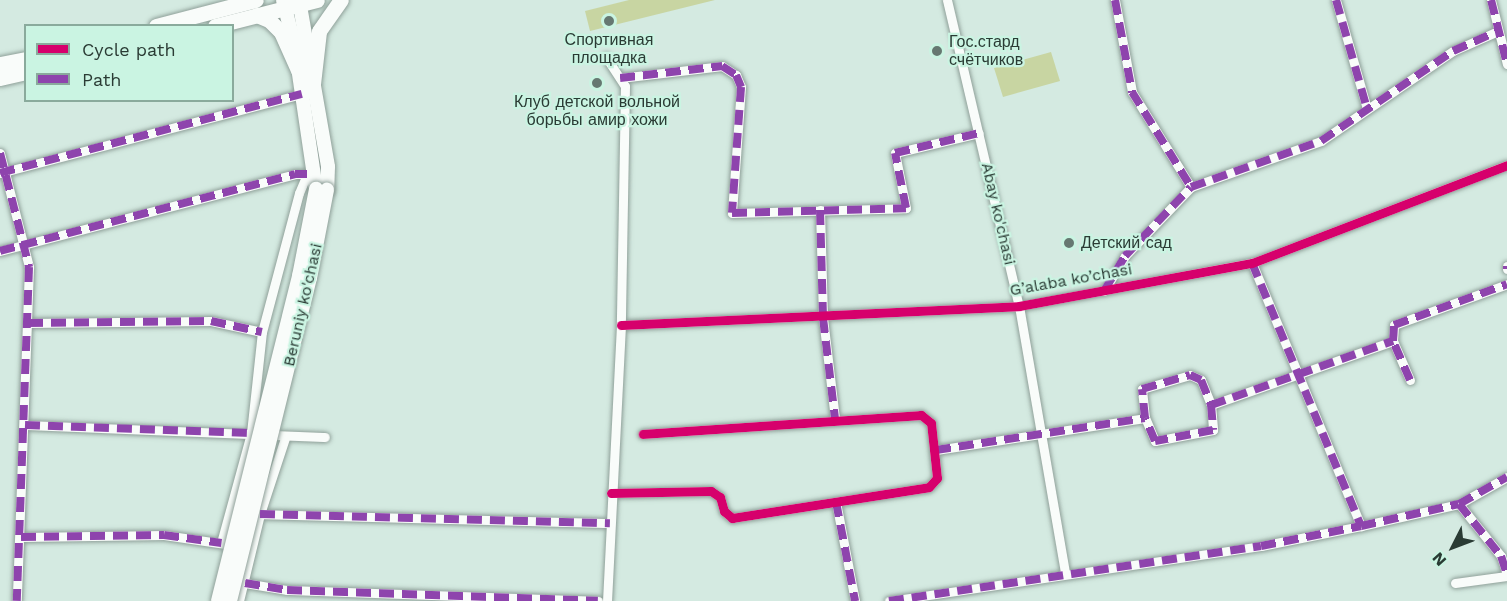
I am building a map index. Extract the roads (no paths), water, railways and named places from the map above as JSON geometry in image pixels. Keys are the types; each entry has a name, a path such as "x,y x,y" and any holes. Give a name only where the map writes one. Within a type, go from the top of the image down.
{"main road":[{"path":"167,24 317,0"},
{"path":"310,90 319,31 340,0"},
{"name":"Beruniy ko'chasi","path":"292,3 298,70 310,90"},
{"name":"Beruniy ko'chasi","path":"230,601 289,364 322,190 317,170 310,90 292,3"},
{"path":"220,24 256,8"},
{"path":"256,8 281,32 298,70"},
{"path":"0,64 24,59"},
{"path":"0,78 24,72"},
{"name":"Beruniy ko'chasi","path":"218,601 322,190"}],"street":[{"name":"Abay ko'chasi","path":"947,0 1020,306 1065,572"},
{"path":"1115,0 1132,92 1191,187"},
{"path":"1336,0 1367,110"},
{"path":"1491,0 1498,31 1504,41 1507,64"},
{"path":"1104,291 1125,256 1191,187 1321,141 1453,51 1498,31"},
{"path":"606,57 626,86 621,325 607,601"},
{"path":"620,78 722,66 736,75 741,87 732,213 906,208 895,153 979,133"},
{"path":"2,172 310,90"},
{"path":"0,153 2,172 29,267 17,601"},
{"name":"G’alaba ko’chasi","path":"621,325 823,318 1020,306 1104,291 1252,262 1507,165"},
{"path":"0,251 317,170 262,332 251,433 221,543"},
{"path":"820,210 823,318 835,419"},
{"path":"1252,262 1361,526"},
{"path":"1410,381 1394,341 1393,330 1398,322 1507,284"},
{"path":"28,323 211,321 262,332"},
{"path":"1212,405 1394,341"},
{"path":"1190,375 1201,380 1212,405 1215,426 1209,433 1155,441 1145,418 1141,396 1146,385 1190,375"},
{"path":"611,493 711,491 720,497 724,511 732,518 929,487 937,478 936,450 931,423 921,415 835,419 643,434"},
{"path":"936,450 1145,418"},
{"path":"25,425 251,433 285,438 325,437"},
{"path":"239,601 260,514 285,438"},
{"path":"889,601 1065,572 1261,546 1361,526 1459,504 1507,477"},
{"path":"836,502 855,601"},
{"path":"1455,583 1507,575 1489,538 1459,504"},
{"path":"260,514 610,523"},
{"path":"21,537 164,535 221,543 251,550"},
{"path":"245,583 287,590 598,601"}],"place":[{"name":"Спортивная площадка","path":"609,21"},
{"name":"Гос.стард счётчиков","path":"937,51"},
{"name":"Клуб детской вольной борьбы амир хожи","path":"597,83"},
{"name":"Детский сад","path":"1069,243"}]}
